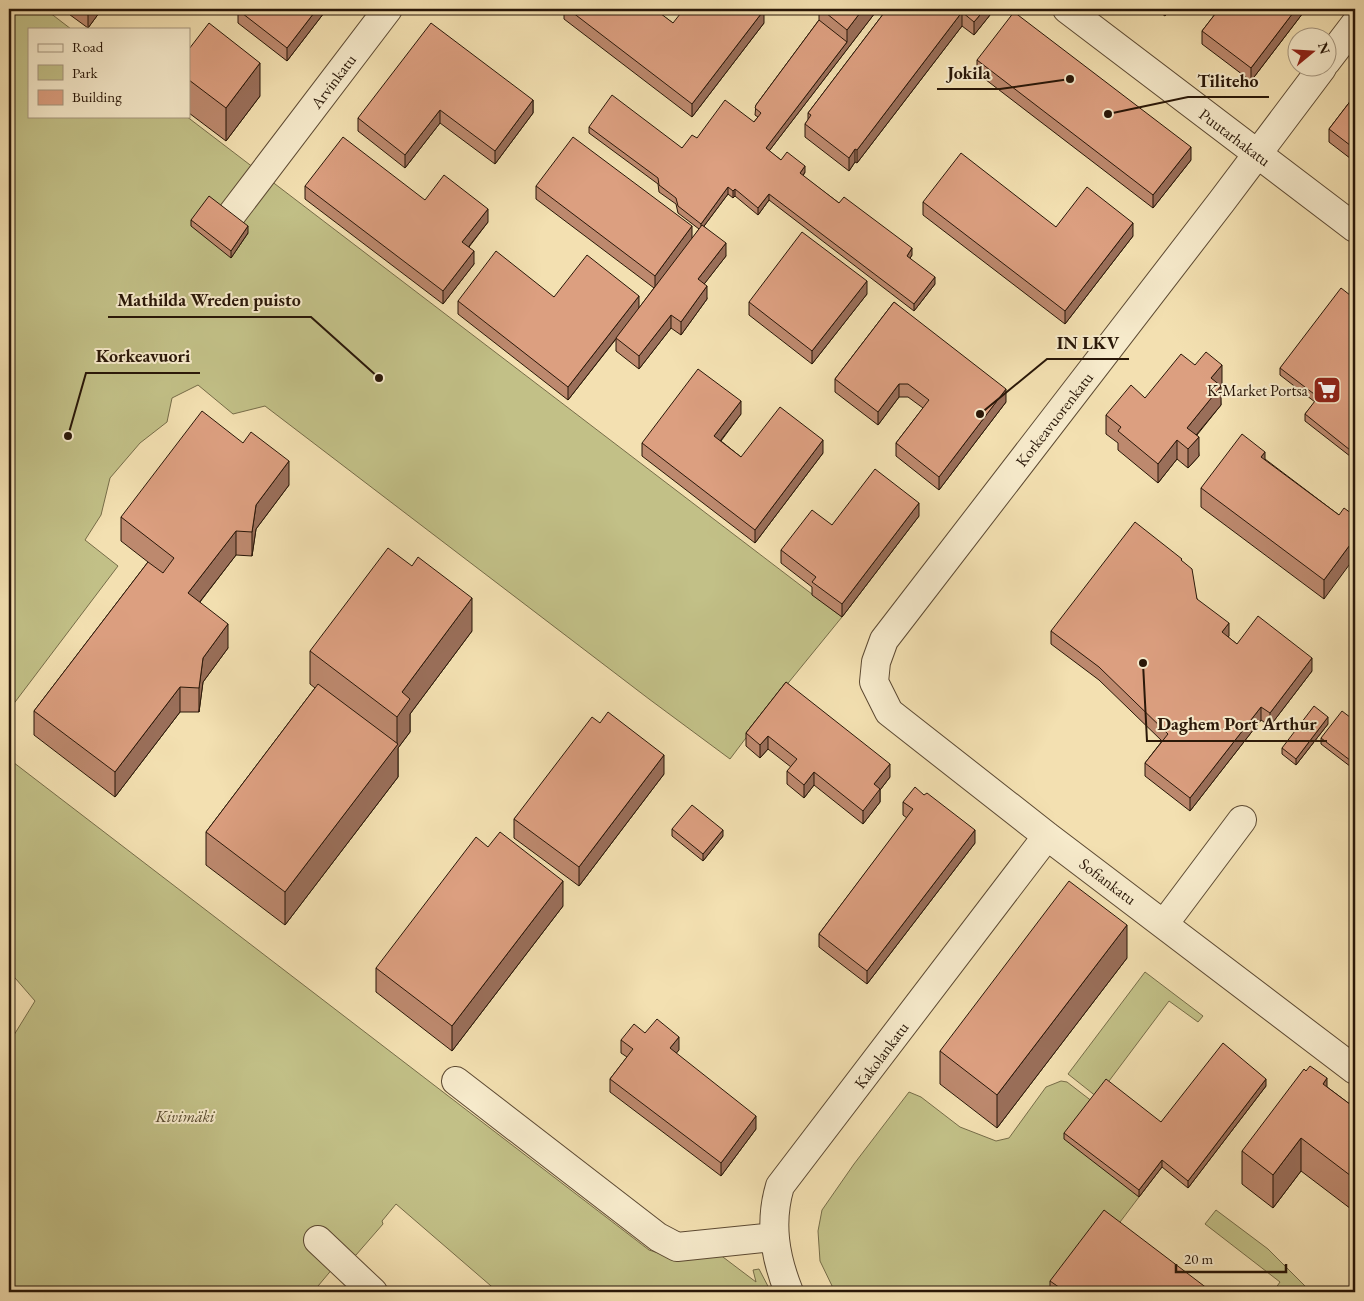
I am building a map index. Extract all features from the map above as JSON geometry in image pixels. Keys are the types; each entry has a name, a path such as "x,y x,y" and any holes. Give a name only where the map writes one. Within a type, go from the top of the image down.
{"street":[{"name":"Arvinkatu","path":"229,218 388,9"},
{"name":"Puutarhakatu","path":"1067,9 1355,228"},
{"path":"1336,49 1355,24"},
{"name":"Korkeavuorenkatu","path":"874,682 876,662 884,640 1314,78"},
{"name":"Sofiankatu","path":"874,682 889,712 1047,836 1355,1070"},
{"path":"1164,924 1242,820"},
{"name":"Kakolankatu","path":"789,1292 780,1271 774,1237 774,1216 780,1186 1047,836"},
{"path":"456,1081 658,1237 677,1247 774,1237"},
{"path":"318,1240 374,1292"}],"green space":[{"path":"9,9 45,9 70,28 28,28 28,118 189,118 842,617 780,693 730,759 265,406 233,414 198,385 172,398 167,422 140,443 110,478 101,515 85,540 118,566 9,710"},
{"name":"Kivimäki","path":"9,759 649,1250 666,1255 719,1254 756,1282 753,1270 759,1269 771,1292 498,1292 396,1204 382,1221 383,1224 356,1255 351,1257 344,1255 313,1292 9,1292 9,1043 35,1001 9,971"},
{"path":"1145,972 1203,1016 1198,1022 1169,1001 1097,1097 1068,1074"},
{"path":"1061,1081 1067,1082 1093,1102 1139,1197 1067,1292 835,1292 820,1261 818,1231 822,1210 854,1164 909,1092 921,1097 960,1127 996,1141 1009,1138 1046,1087"},
{"path":"1216,1210 1268,1249 1311,1292 1273,1292 1280,1282 1205,1224"}],"building":[{"path":"80,9 93,9 88,15"},
{"path":"239,9 317,9 287,48"},
{"path":"568,9 657,9 673,23 684,9 764,10 692,104"},
{"path":"821,9 863,9 847,30"},
{"path":"887,9 985,9 974,22 962,12 849,158 805,124 811,115 808,113"},
{"path":"1219,9 1296,9 1251,68 1202,31"},
{"path":"1014,12 1191,147 1153,195 977,60"},
{"path":"819,20 847,42 766,148 781,160 787,152 805,166 800,173 839,203 844,197 912,248 907,256 935,277 914,304 769,194 758,208 735,189 733,191 728,187 701,224 678,206 676,198 659,185 658,178 589,127 612,95 682,148 692,135 697,138 725,100 754,122 761,113 755,108 756,105"},
{"path":"209,23 260,63 226,108 190,81 190,48"},
{"path":"431,23 533,100 495,151 440,110 405,155 358,118"},
{"path":"1355,95 1355,149 1329,129"},
{"path":"343,137 425,200 444,175 488,209 462,242 474,251 443,291 305,186"},
{"path":"573,137 692,226 655,276 536,186"},
{"path":"961,153 1056,227 1087,187 1133,223 1065,311 923,202"},
{"path":"209,196 248,226 231,251 191,220"},
{"path":"702,225 726,243 698,279 707,286 681,322 671,315 639,356 616,338"},
{"path":"802,232 867,281 812,351 749,302"},
{"path":"496,251 554,297 587,255 639,296 568,387 458,301"},
{"name":"K-Market Portsa","path":"1341,288 1355,299 1355,454 1305,414 1318,397 1280,368"},
{"path":"894,302 1006,389 939,477 896,443 929,400 908,384 899,384 878,412 835,379"},
{"path":"1206,352 1222,365 1211,378 1221,386 1187,428 1199,437 1188,449 1177,440 1158,464 1118,431 1121,427 1106,415 1131,385 1145,398 1181,354 1195,365"},
{"path":"698,369 741,401 714,436 741,457 780,407 823,440 755,530 642,443"},
{"path":"202,411 243,443 251,432 289,461 256,505 252,532 236,531 188,593 228,624 203,658 199,688 180,687 115,772 34,711 148,562 163,573 174,558 121,517"},
{"path":"1242,434 1265,452 1261,457 1339,515 1344,508 1355,516 1355,538 1324,580 1201,488"},
{"path":"875,469 919,503 842,604 812,582 816,577 781,550 812,510 832,525"},
{"path":"1135,522 1192,569 1197,599 1229,623 1222,632 1237,644 1258,616 1312,658 1270,713 1261,707 1190,798 1145,763 1168,734 1099,667 1051,631"},
{"path":"388,548 412,566 418,557 472,598 402,692 410,699 397,717 310,651"},
{"path":"786,682 890,764 874,784 880,789 863,811 814,772 804,785 787,771 797,759 768,736 760,745 746,733"},
{"path":"318,684 398,744 285,892 206,832"},
{"path":"1314,706 1328,717 1296,759 1282,748"},
{"path":"1342,711 1355,721 1355,764 1321,738"},
{"path":"608,712 664,755 579,867 514,819 592,717 600,723"},
{"path":"915,787 924,795 927,793 975,830 867,971 819,934 913,809 903,802"},
{"path":"692,805 723,830 703,854 672,829"},
{"path":"500,832 563,881 452,1026 376,968 476,837 488,847"},
{"path":"1069,881 1127,925 997,1095 940,1051"},
{"path":"657,1019 679,1037 670,1048 756,1116 721,1163 610,1079 633,1049 621,1040 634,1024 645,1033"},
{"path":"1223,1043 1266,1079 1188,1181 1162,1160 1139,1190 1064,1133 1106,1079 1161,1122"},
{"path":"1310,1066 1327,1078 1323,1084 1355,1108 1355,1179 1301,1138 1273,1175 1242,1151 1304,1069 1306,1071"},
{"path":"1104,1210 1212,1292 1066,1292 1050,1281"}],"place":[{"name":"Jokila","path":"1070,79"},
{"name":"Tiliteho","path":"1108,114"},
{"name":"Mathilda Wreden puisto","path":"379,378"},
{"name":"K-Market Portsa","path":"1327,390"},
{"name":"IN LKV","path":"980,414"},
{"name":"Korkeavuori","path":"68,436"},
{"name":"Daghem Port Arthur","path":"1143,663"}]}
